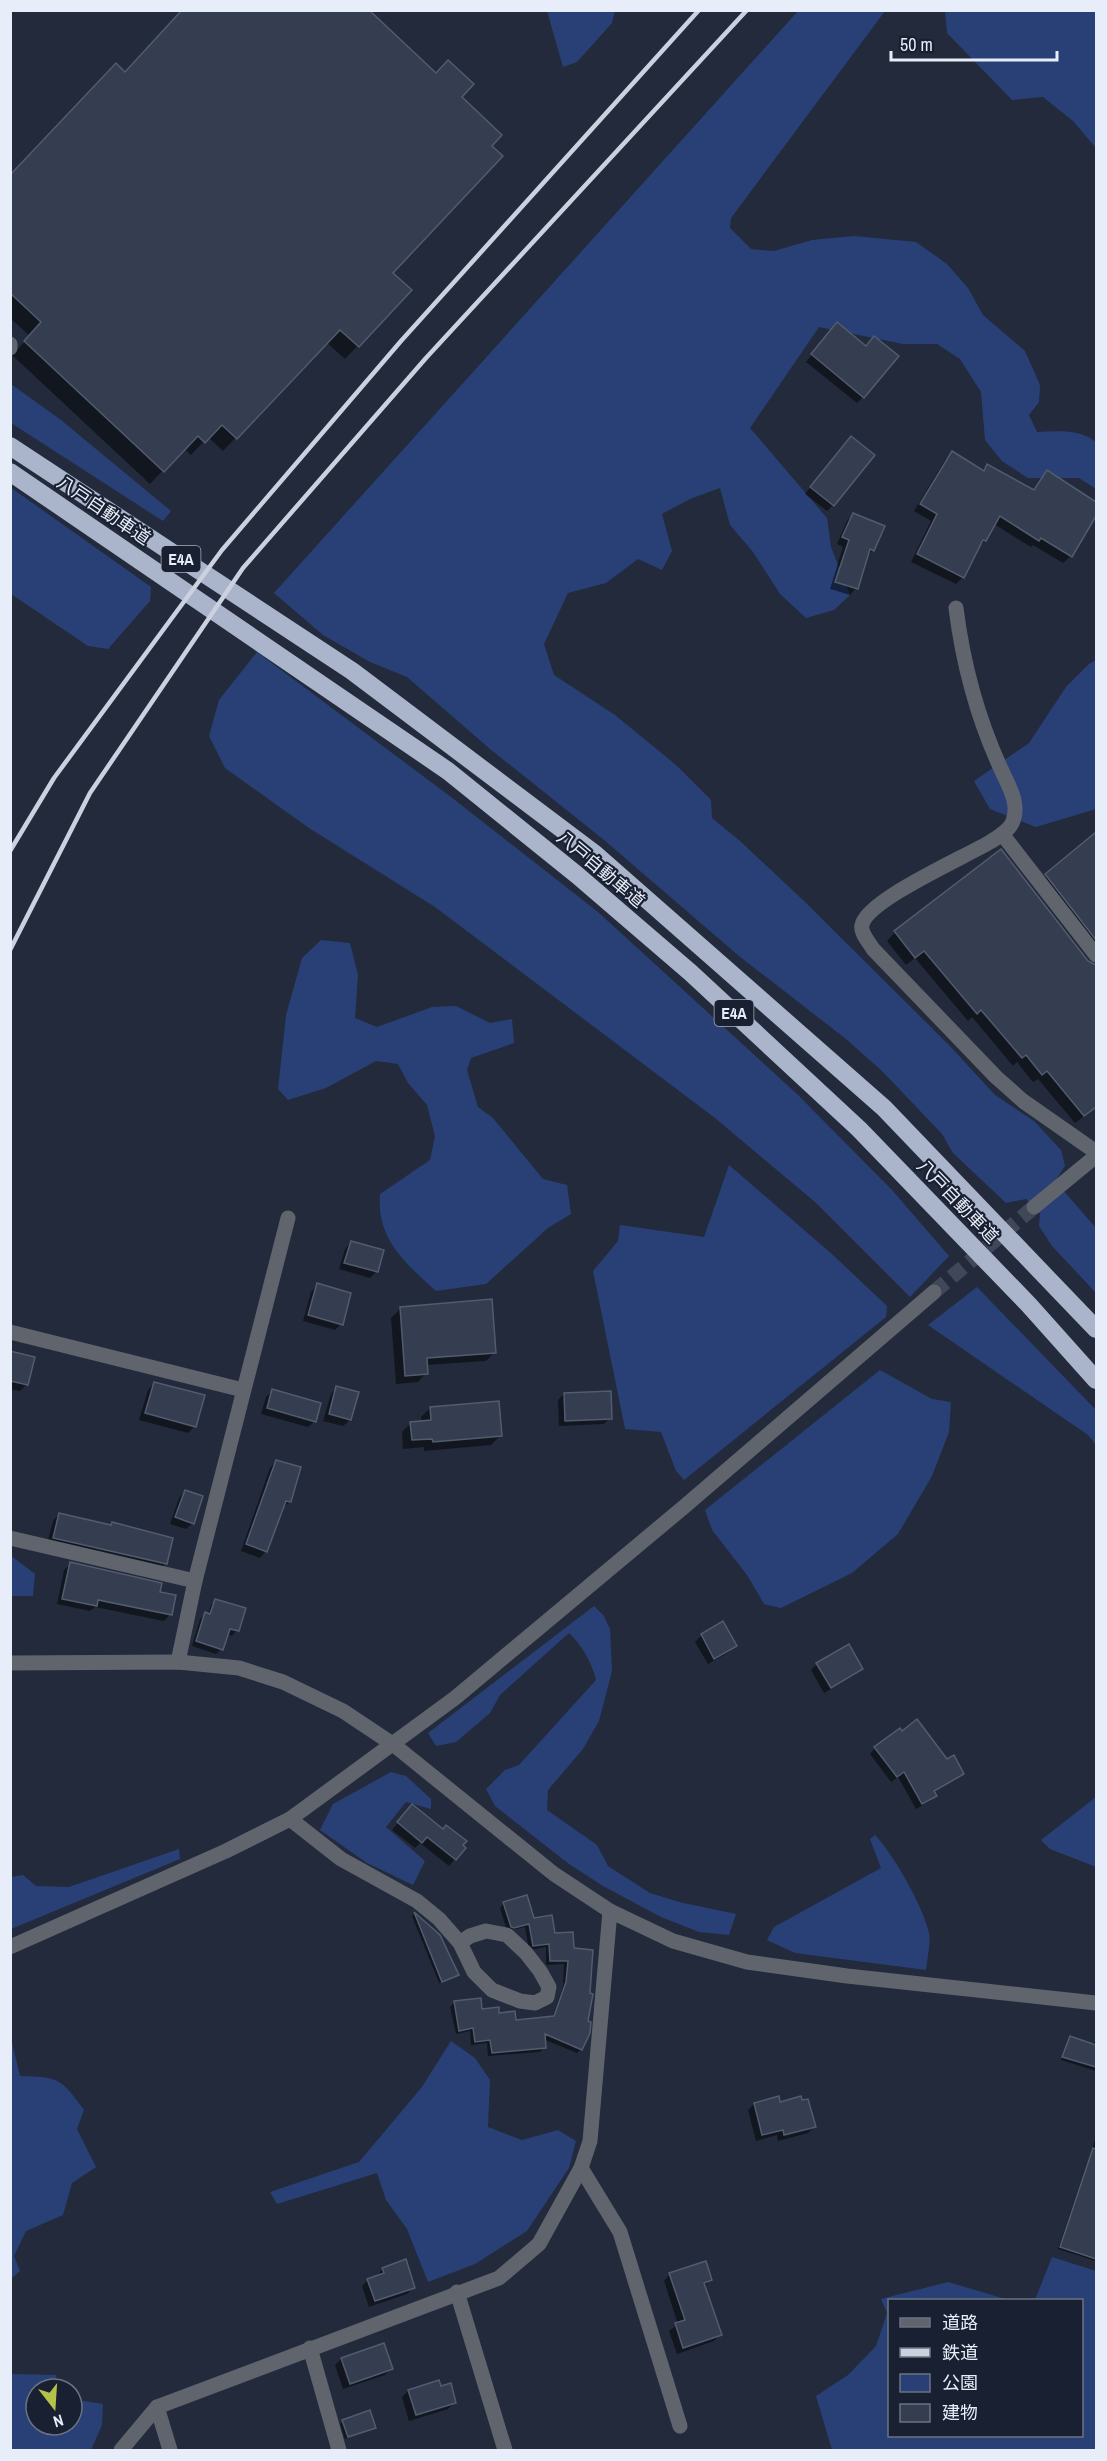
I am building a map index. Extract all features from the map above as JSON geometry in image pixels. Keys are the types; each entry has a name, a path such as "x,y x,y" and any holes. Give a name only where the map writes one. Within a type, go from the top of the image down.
{"highway":[{"name":"八戸自動車道","path":"10,446 352,671 595,854 884,1108 1096,1329"},
{"name":"八戸自動車道","path":"10,472 448,771 577,875 691,974 860,1129 1029,1305 1096,1380"}],"street":[{"path":"956,608 961,650 979,715 1015,800 1013,822 1002,834 974,852 896,892 868,912 862,925 863,934 873,949 996,1077 1023,1101 1096,1154 1034,1207"},
{"path":"1002,834 1096,955"},
{"path":"178,1662 195,1581 288,1218"},
{"path":"10,1947 226,1851 290,1819 394,1745 455,1698 934,1292"},
{"path":"10,1332 243,1390"},
{"path":"10,1538 195,1581"},
{"path":"10,1663 178,1662 239,1668 283,1682 343,1711 394,1745 554,1874 610,1911 673,1941 747,1962 848,1976 1096,2003"},
{"path":"290,1819 341,1859 417,1901 439,1919 460,1943 474,1972 492,1990 520,2001 535,2003 547,1996 549,1987 540,1971 526,1953 507,1935 486,1931 470,1936 460,1943"},
{"path":"121,2451 157,2407 499,2278 538,2244 581,2168 590,2141 610,1911"},
{"path":"581,2168 620,2232 680,2426"},
{"path":"457,2292 505,2451"},
{"path":"310,2348 339,2451"},
{"path":"157,2407 170,2451"}],"green space":[{"path":"547,10 615,11 612,23 577,62 563,67"},
{"path":"798,11 885,11 731,218 730,228 751,249 774,251 812,240 854,236 916,242 947,264 968,288 983,315 1025,351 1040,385 1039,402 1029,415 1037,432 1076,433 1096,442 1096,489 1079,478 1028,478 1002,461 985,440 981,392 960,359 937,344 903,344 819,327 750,428 827,518 831,547 850,595 834,610 806,618 780,594 753,552 730,525 720,488 690,499 662,514 672,551 662,570 638,559 606,583 568,593 544,644 554,675 615,715 676,765 711,800 712,818 804,901 950,1046 995,1095 1034,1121 1061,1150 1065,1166 1055,1181 1096,1228 1096,1293 1052,1246 1039,1226 1040,1214 1026,1199 1006,1203 953,1153 942,1134 882,1071 846,1039 739,956 604,840 490,749 407,677 370,662 323,635 274,593"},
{"path":"945,11 1096,11 1096,148 1073,121 1043,97 1012,100 947,33"},
{"path":"11,384 61,420 171,511 163,521 11,423"},
{"path":"10,487 151,587 150,601 108,649 88,646 11,594"},
{"path":"257,652 451,797 598,912 797,1094 892,1190 949,1256 910,1297 815,1202 715,1118 435,907 309,828 225,768 209,736 219,700"},
{"path":"1096,660 1096,809 1036,827 990,809 974,781 1029,743 1066,687"},
{"path":"321,940 350,943 358,975 355,1018 377,1027 432,1007 456,1006 490,1023 512,1019 514,1043 471,1058 467,1070 478,1107 493,1118 543,1179 567,1185 571,1214 548,1228 486,1284 436,1291 404,1260 388,1237 380,1210 380,1194 430,1160 435,1136 427,1105 408,1083 398,1064 376,1061 326,1088 288,1100 278,1089 286,1015 302,958"},
{"path":"729,1165 833,1255 887,1306 886,1317 684,1480 676,1471 661,1432 625,1429 593,1271 618,1241 620,1225 704,1237"},
{"path":"977,1287 1096,1410 1096,1445 1088,1435 928,1325"},
{"path":"880,1370 932,1399 951,1402 949,1432 932,1476 898,1534 852,1573 781,1608 764,1604 747,1575 712,1530 705,1510"},
{"path":"10,1555 35,1574 33,1596 11,1596"},
{"path":"594,1606 604,1616 610,1629 612,1671 599,1721 583,1749 548,1790 547,1810 597,1845 608,1866 650,1893 679,1902 736,1914 729,1935 699,1932 661,1917 603,1886 569,1864 495,1806 486,1789 505,1770 519,1765 596,1680 586,1655 569,1633 500,1695 490,1713 456,1742 436,1746 428,1733"},
{"path":"391,1772 406,1776 431,1799 431,1809 406,1802 386,1827 425,1861 413,1885 367,1863 320,1830 333,1804"},
{"path":"1096,1797 1096,1867 1050,1849 1041,1840"},
{"path":"875,1835 907,1881 926,1922 930,1941 926,1970 795,1953 767,1940 774,1927 881,1868 870,1839"},
{"path":"179,1849 180,1859 11,1929 11,1877 23,1875 36,1886 69,1887"},
{"path":"10,2034 20,2076 44,2077 58,2081 70,2091 84,2110 77,2129 96,2167 72,2183 63,2215 26,2231 14,2256 20,2271 11,2279"},
{"path":"451,2041 475,2058 490,2080 488,2127 522,2140 558,2130 576,2141 569,2168 527,2231 475,2264 428,2282 407,2229 386,2200 377,2173 277,2204 270,2192 359,2162 422,2087"},
{"path":"1052,2257 1096,2271 1096,2448 1094,2450 832,2450 816,2396 848,2375 876,2346 887,2313 881,2299 948,2282 1006,2299 888,2299 888,2437 1083,2437 1083,2299 1035,2299"},
{"path":"11,2374 56,2375 56,2377 24,2377 24,2437 84,2437 84,2401 103,2404 102,2425 91,2450 11,2450"}],"building":[{"path":"182,10 369,10 436,73 448,60 474,84 462,97 502,135 492,146 503,156 393,273 412,290 359,347 340,330 237,439 222,425 205,443 198,436 164,472 24,341 41,322 10,293 10,175 116,63 125,72"},
{"path":"837,322 866,346 874,336 899,356 864,398 811,354"},
{"path":"851,436 875,455 834,506 810,487"},
{"path":"952,451 984,471 987,464 1034,490 1047,470 1096,502 1096,516 1072,557 1041,538 1039,541 1000,516 986,541 983,540 964,578 917,554 937,514 920,504"},
{"path":"853,513 885,526 874,551 870,549 858,589 835,582 849,540 842,537"},
{"path":"1096,832 1096,940 1045,874"},
{"path":"1001,849 1088,961 1096,965 1096,1107 1084,1116 1047,1071 1042,1075 1026,1055 1022,1058 981,1010 977,1014 924,951 915,958 894,931"},
{"path":"351,1241 384,1250 378,1272 344,1263"},
{"path":"317,1283 351,1293 343,1325 308,1315"},
{"path":"492,1299 496,1353 427,1358 428,1374 405,1376 400,1307"},
{"path":"10,1351 35,1357 28,1385 10,1381"},
{"path":"154,1382 205,1395 196,1427 145,1413"},
{"path":"336,1386 359,1392 351,1420 329,1414"},
{"path":"272,1389 321,1403 316,1422 267,1408"},
{"path":"611,1391 612,1419 565,1421 564,1393"},
{"path":"499,1401 502,1436 433,1442 432,1439 412,1440 410,1422 431,1420 430,1407"},
{"path":"276,1460 301,1467 291,1502 286,1501 267,1552 246,1544"},
{"path":"185,1490 203,1496 194,1524 175,1517"},
{"path":"59,1513 111,1525 112,1522 173,1538 167,1564 53,1538"},
{"path":"70,1562 162,1583 160,1592 176,1595 172,1615 98,1600 97,1606 62,1599"},
{"path":"215,1599 246,1608 239,1631 230,1629 223,1650 196,1641 205,1612 210,1614"},
{"path":"723,1621 737,1646 714,1659 701,1634"},
{"path":"849,1644 863,1669 831,1688 816,1663"},
{"path":"917,1719 947,1759 954,1755 964,1774 934,1791 937,1796 922,1804 904,1772 897,1777 874,1747 900,1728 902,1731"},
{"path":"412,1804 443,1829 446,1825 467,1841 463,1845 466,1848 456,1860 427,1837 422,1843 397,1822"},
{"path":"527,1895 534,1918 552,1915 555,1933 573,1932 574,1948 593,1950 590,1993 593,1994 588,2021 591,2022 590,2033 582,2050 545,2034 546,2048 492,2053 490,2040 475,2042 473,2028 459,2031 454,2001 481,1998 482,2009 499,2007 499,2013 515,2011 516,2020 554,2016 566,1982 568,1961 550,1961 549,1944 533,1946 529,1924 511,1927 503,1902"},
{"path":"414,1912 440,1935 459,1975 442,1982"},
{"path":"1070,2036 1096,2045 1096,2067 1062,2057"},
{"path":"779,2096 780,2102 801,2096 802,2100 808,2099 816,2127 784,2135 783,2130 762,2135 754,2103"},
{"path":"1093,2148 1096,2149 1096,2259 1060,2247"},
{"path":"406,2259 415,2288 375,2301 367,2279 384,2273 382,2268"},
{"path":"706,2261 712,2280 704,2283 722,2335 683,2348 675,2323 685,2320 669,2273"},
{"path":"384,2343 393,2369 350,2384 341,2358"},
{"path":"439,2380 441,2386 451,2383 456,2403 416,2415 408,2390"},
{"path":"370,2410 376,2428 348,2437 342,2420"}],"tunnel":[{"path":"934,1292 1034,1207"}],"railway":[{"path":"10,851 54,778 222,550 401,341 699,10"},
{"path":"10,950 90,793 243,568 426,358 747,10"}]}
